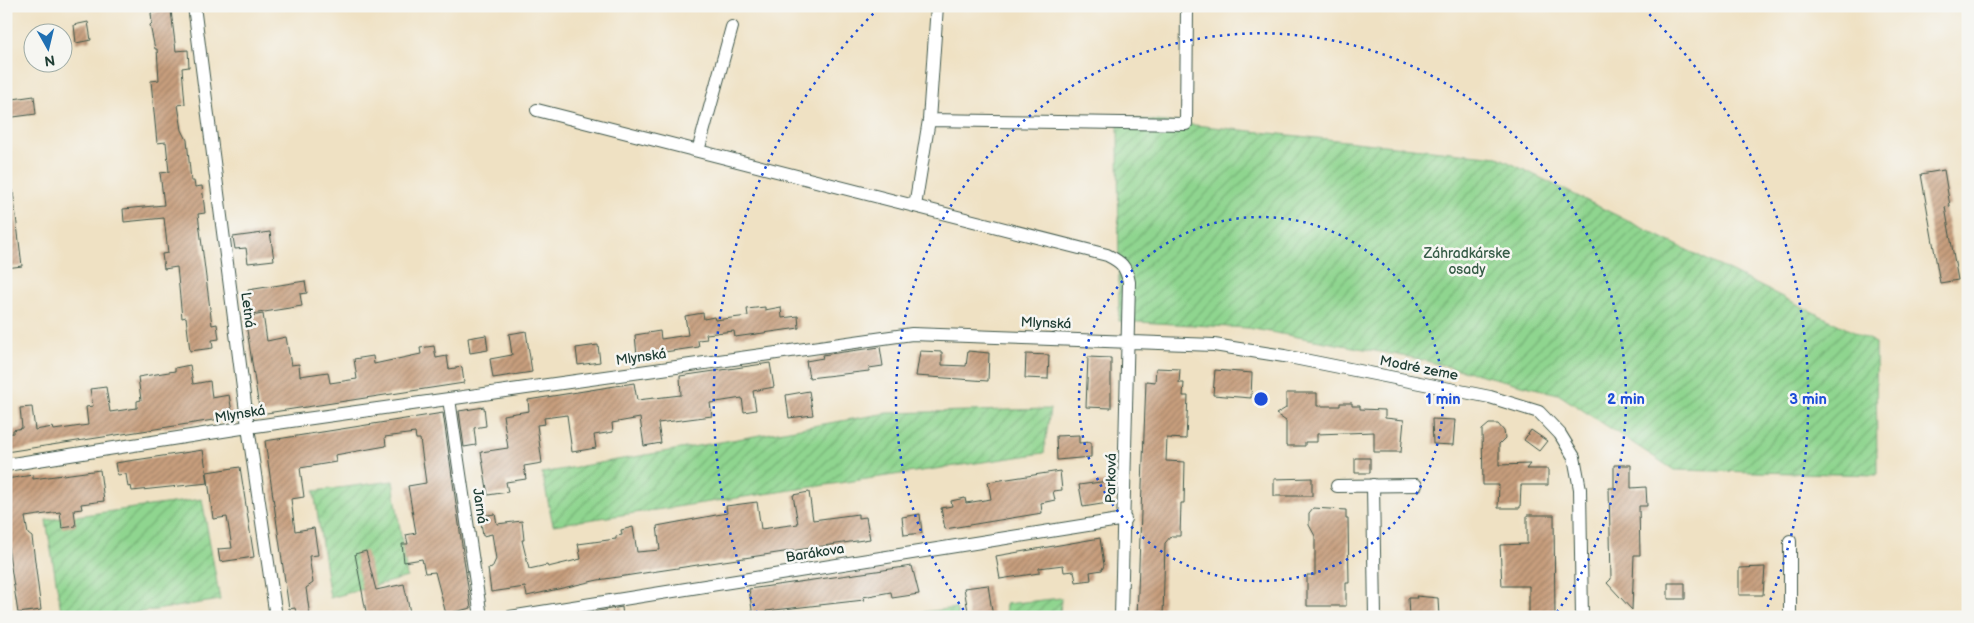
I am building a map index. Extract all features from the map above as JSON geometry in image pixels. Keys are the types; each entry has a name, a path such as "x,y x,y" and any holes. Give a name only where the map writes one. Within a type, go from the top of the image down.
{"street":[{"name":"Letná","path":"194,6 248,427 276,617"},
{"path":"537,110 915,206 929,120 937,6"},
{"path":"929,120 1186,124 1187,6"},
{"path":"698,151 732,27"},
{"name":"Parková","path":"915,206 1107,255 1121,262 1127,270 1129,282 1125,520 1121,617"},
{"name":"Mlynská","path":"6,465 248,427 912,334 1127,340 1214,345 1284,356"},
{"name":"Modré zeme","path":"1284,356 1490,397 1539,412 1560,434 1574,457 1580,489 1582,617"},
{"name":"Jarná","path":"449,399 480,617"},
{"path":"1373,485 1375,617"},
{"path":"1337,486 1416,485"},
{"name":"Barákova","path":"510,617 1125,520"},
{"path":"1790,541 1790,617"}],"green space":[{"name":"Záhradkárske osady","path":"1118,117 1498,157 1876,343 1877,475 1674,470 1558,394 1414,358 1248,328 1119,321"},
{"path":"1050,409 1044,453 553,525 542,473 887,413"},
{"path":"393,481 407,577 330,598 314,491"},
{"path":"202,499 220,600 110,617 62,617 46,520"},
{"path":"1061,598 1060,617 1005,617 1006,604"},
{"path":"956,608 958,617 882,617"}],"building":[{"path":"164,9 165,11 171,11 176,51 188,50 189,67 182,68 185,104 178,105 182,130 187,140 191,181 194,181 195,187 202,186 205,213 198,214 212,325 217,324 219,339 212,340 213,348 190,351 186,317 182,318 177,267 164,269 162,254 168,253 164,218 124,222 123,209 164,205 160,173 169,172 166,142 157,143 151,81 159,80 157,49 155,49 150,25 152,23 151,13"},
{"path":"88,22 91,40 76,43 74,25"},
{"path":"34,96 36,114 6,118 6,100"},
{"path":"1944,170 1950,206 1945,207 1958,280 1940,283 1921,174"},
{"path":"6,191 13,191 22,266 6,268"},
{"path":"270,232 274,260 248,263 246,248 235,249 233,237"},
{"path":"305,281 307,293 300,294 302,306 252,314 248,290"},
{"path":"765,307 765,310 781,307 782,318 798,316 799,328 735,337 734,331 706,334 707,339 698,340 699,347 637,356 635,335 660,331 661,339 688,335 685,316 703,313 704,319 714,317 715,320 748,316 747,309"},
{"path":"263,314 267,341 286,337 291,365 299,364 300,376 328,372 330,383 357,379 354,359 373,356 374,364 421,354 420,348 434,346 436,358 447,356 449,369 462,367 464,383 260,414 245,317"},
{"path":"526,331 532,372 493,378 490,359 512,355 509,334"},
{"path":"486,335 488,350 470,353 468,338"},
{"path":"598,345 600,362 578,365 576,348"},
{"path":"880,347 883,366 869,368 869,371 809,378 806,361 823,358 822,355"},
{"path":"920,351 942,352 942,365 966,366 968,351 989,353 988,381 916,376"},
{"path":"1026,354 1049,355 1048,379 1025,378"},
{"path":"1088,357 1111,358 1111,408 1086,407"},
{"path":"770,363 774,387 753,391 756,410 744,412 742,398 710,403 712,416 658,423 661,443 644,446 640,418 612,423 613,432 594,435 596,448 572,452 567,415 544,418 545,424 537,425 542,463 524,466 526,479 506,482 508,492 488,495 481,452 508,448 503,415 529,411 528,400 634,383 637,400 681,395 680,376"},
{"path":"190,365 193,384 210,381 212,398 229,395 233,417 6,452 6,434 13,433 13,430 22,428 20,408 32,407 35,430 53,427 54,430 88,425 86,407 93,406 90,389 106,387 110,412 137,408 137,401 141,400 138,377 175,371 175,368"},
{"path":"1156,368 1180,369 1179,383 1184,383 1183,396 1188,396 1186,439 1167,438 1166,461 1185,462 1184,503 1181,503 1180,536 1171,536 1165,543 1163,617 1137,617 1146,381 1155,382"},
{"path":"1215,370 1252,373 1251,398 1213,395"},
{"path":"809,391 813,415 789,418 786,395"},
{"path":"1286,393 1317,393 1317,406 1340,406 1340,403 1352,403 1352,406 1360,406 1360,409 1385,410 1385,418 1404,420 1401,452 1374,452 1374,432 1317,434 1317,442 1305,442 1305,446 1286,446 1286,421 1276,414 1286,408"},
{"path":"484,407 486,426 474,428 476,445 464,447 459,411"},
{"path":"443,413 471,608 446,614 435,572 425,573 422,559 404,562 402,544 408,544 406,535 416,533 408,486 426,483 420,439 416,439 415,433 385,437 386,446 335,455 336,462 300,468 304,497 291,499 295,531 314,528 318,555 309,556 313,583 306,588 310,617 297,617 295,608 289,609 265,441"},
{"path":"1432,419 1455,420 1453,445 1433,444"},
{"path":"1489,424 1498,424 1504,431 1505,438 1499,444 1499,465 1530,464 1526,469 1548,469 1548,485 1521,485 1520,508 1498,508 1499,485 1483,485 1482,430"},
{"path":"1531,430 1547,441 1539,451 1524,440"},
{"path":"1079,435 1079,443 1091,442 1091,457 1057,460 1056,436"},
{"path":"203,450 208,483 132,491 131,486 128,487 126,474 117,475 115,463"},
{"path":"1355,458 1370,458 1370,473 1355,473"},
{"path":"1614,465 1631,465 1631,488 1646,487 1647,506 1639,506 1640,555 1634,555 1632,610 1607,583 1611,579 1609,488 1614,488"},
{"path":"240,467 254,557 220,562 218,549 232,548 227,517 213,519 207,472"},
{"path":"100,470 104,501 81,504 82,509 74,510 76,526 62,528 60,512 25,517 28,534 32,537 41,610 18,613 6,534 6,479 33,475 33,479"},
{"path":"1060,471 1062,490 1053,491 1055,500 1041,503 1042,513 945,529 941,508 952,506 951,501 965,498 966,503 991,499 988,482"},
{"path":"1312,478 1312,496 1274,496 1274,479"},
{"path":"1108,481 1108,503 1083,507 1079,485"},
{"path":"809,492 813,520 858,514 858,518 866,517 870,539 598,580 527,596 525,587 491,592 488,569 492,568 496,559 492,534 483,536 480,516 495,514 497,524 522,521 524,540 522,540 529,569 547,565 548,567 581,559 578,544 616,539 616,536 622,535 621,530 633,527 637,552 660,550 657,526 727,513 726,506 757,502 761,529 798,524 793,495"},
{"path":"1313,508 1346,510 1346,519 1348,519 1349,583 1346,583 1346,606 1307,606 1307,575 1315,575 1315,536 1309,525 1309,513"},
{"path":"920,514 922,533 904,535 902,517"},
{"path":"1527,515 1554,515 1555,617 1529,617 1529,586 1502,586 1500,545 1527,544"},
{"path":"1100,538 1104,565 1102,570 1090,572 1091,580 1076,582 1074,571 1064,572 1063,565 1039,568 1039,573 1000,579 996,556"},
{"path":"366,551 376,590 404,584 411,617 367,617 355,554"},
{"path":"912,566 919,594 892,598 891,592 863,597 864,600 766,611 767,617 753,617 749,589"},
{"path":"1765,567 1763,595 1739,595 1739,568"},
{"path":"1668,583 1685,583 1685,599 1668,599"},
{"path":"988,585 993,617 969,617 964,588"},
{"path":"1416,596 1438,598 1439,617 1409,617 1408,598 1417,598"},
{"path":"622,607 623,617 588,617 588,613"}]}
